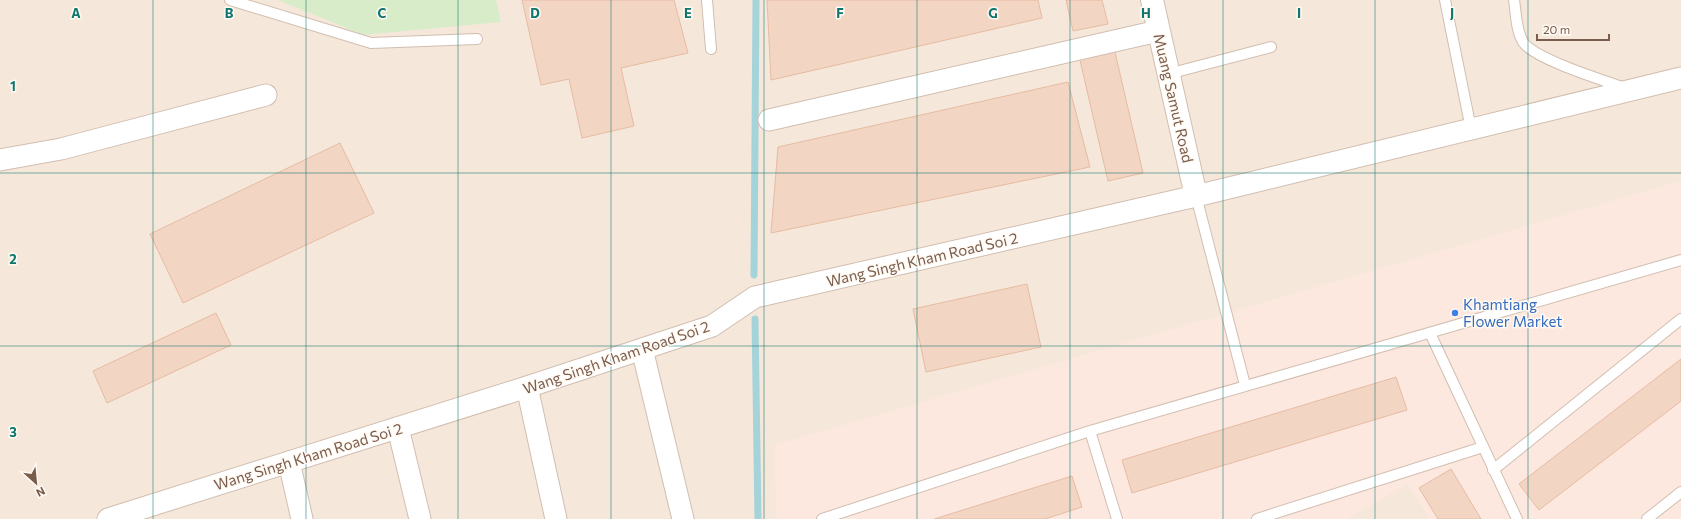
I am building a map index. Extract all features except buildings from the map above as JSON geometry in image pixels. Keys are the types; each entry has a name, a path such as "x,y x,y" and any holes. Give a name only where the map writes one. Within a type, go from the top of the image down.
{"street":[{"name":"Muang Samut Road","path":"1152,0 1196,196"},
{"path":"769,120 1158,31"},
{"name":"Wang Singh Kham Road Soi 2","path":"108,519 527,387 712,326 755,297 1196,196 1681,78"},
{"path":"0,160 61,149 266,95"},
{"path":"642,349 683,519"},
{"path":"527,387 556,519"},
{"path":"398,428 420,519"},
{"path":"289,462 302,519"}],"lane":[{"path":"230,0 370,43 476,39"},
{"path":"707,0 711,49"},
{"path":"1445,0 1471,129"},
{"path":"1514,0 1519,34 1524,43 1532,51 1552,61 1630,90"},
{"path":"1168,74 1271,47"},
{"path":"1196,196 1245,385"},
{"path":"822,519 1090,431 1681,260"},
{"path":"1493,470 1681,319"},
{"path":"1430,333 1517,519"},
{"path":"1090,431 1117,519"},
{"path":"1257,519 1483,447"},
{"path":"1647,519 1681,492"}],"shaded area":[{"path":"0,0 1681,0 1681,519 0,519"},
{"name":"Khamtiang Flower Market","path":"1681,181 1681,519 1430,519 1408,484 1347,519 776,519 775,445"}],"green space":[{"path":"278,0 496,0 501,22 363,35"}],"waterway":[{"path":"754,275 756,0"},
{"path":"755,319 758,519"}],"place":[{"name":"Khamtiang Flower Market","path":"1455,313"}]}
